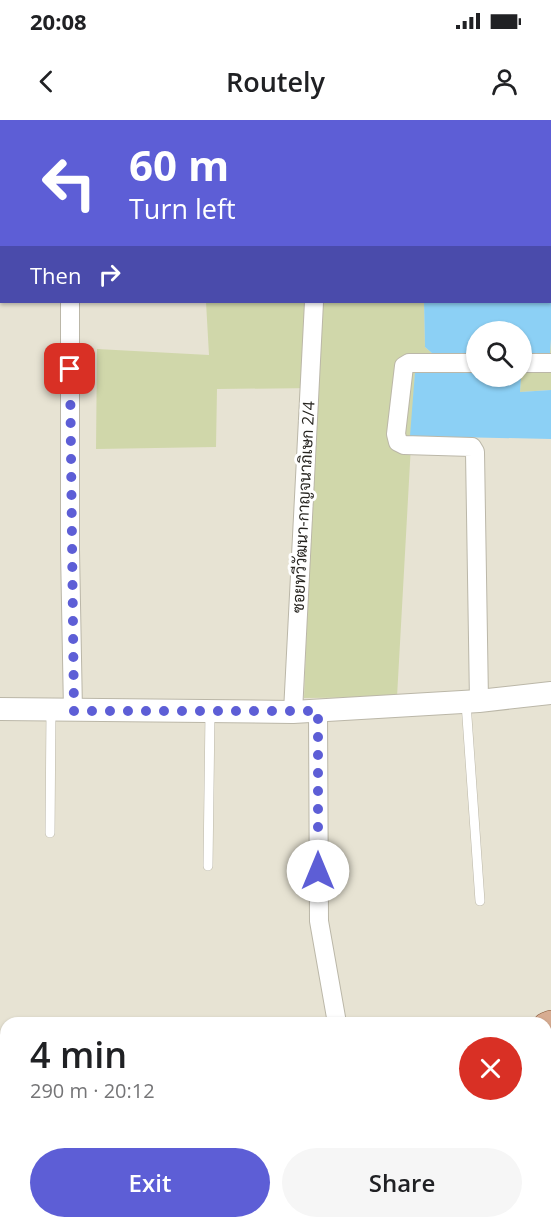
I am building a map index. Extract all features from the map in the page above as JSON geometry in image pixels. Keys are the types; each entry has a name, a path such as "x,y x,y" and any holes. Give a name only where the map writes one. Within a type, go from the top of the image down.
{"street":[{"path":"70,303 70,550 74,711"},
{"name":"ซอยทวีวัฒนา-กาญจนาภิเษก 2/4","path":"293,712 314,303"},
{"path":"466,363 409,363 405,366 396,434 398,442 404,445 472,447 475,452 472,702"},
{"path":"532,363 551,363"},
{"path":"0,710 293,712 472,702 551,693"},
{"path":"318,711 319,921 336,1017"}],"lane":[{"path":"472,702 480,901"},
{"path":"50,833 51,710"},
{"path":"208,866 210,711"}],"green space":[{"path":"206,303 424,303 425,347 434,355 466,367 466,371 415,373 397,697 304,698 316,388 217,389 216,447 96,449 97,349 209,355"},
{"path":"551,339 551,390 520,392 520,387 532,387 532,353 550,352"}],"water":[{"path":"424,303 551,303 550,353 532,353 532,321 466,321 466,354 434,355 425,347"},
{"path":"466,371 466,387 520,387 520,392 551,390 551,439 410,436 415,372"}],"route":[{"path":"70,369 70,550 74,711 318,711 318,871"}]}
